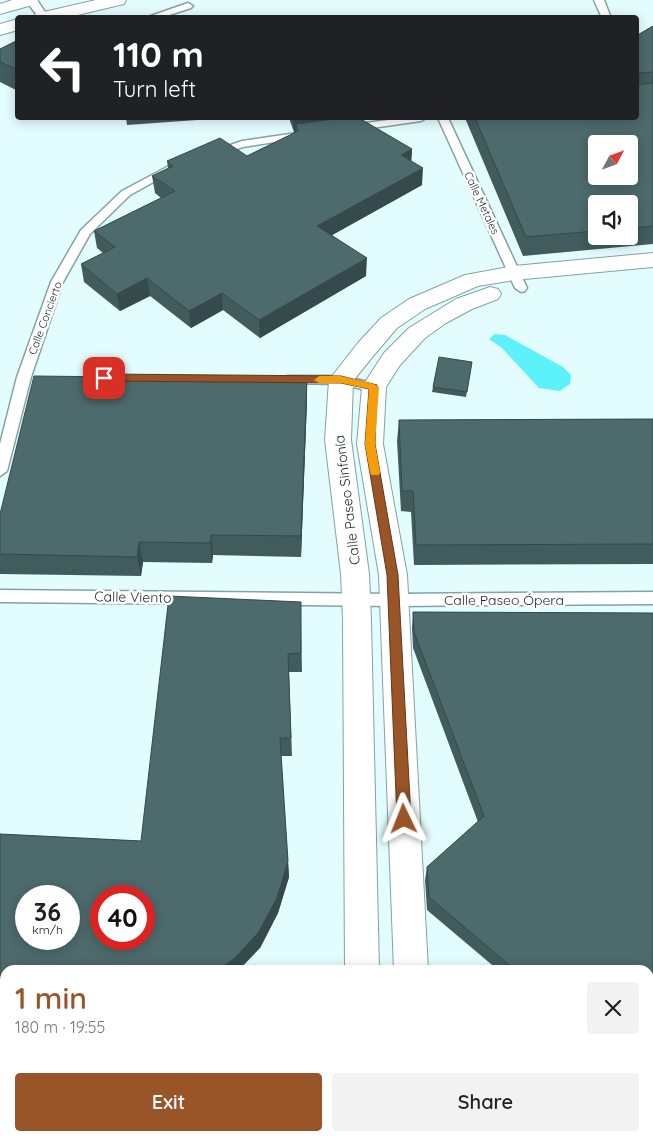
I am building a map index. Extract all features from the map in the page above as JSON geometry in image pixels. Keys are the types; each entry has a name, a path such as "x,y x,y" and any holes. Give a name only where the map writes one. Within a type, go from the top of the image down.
{"street":[{"path":"0,9 31,0"},
{"path":"52,15 118,0"},
{"path":"0,30 15,25"},
{"path":"411,965 393,575 370,444 374,387 392,359 417,334 438,318 464,304 490,294 517,280 653,260"},
{"path":"341,380 389,323 417,304 473,280 653,278"},
{"name":"Calle Paseo Sinfonía","path":"341,380 338,440 355,574 356,599 362,965"}],"lane":[{"path":"31,0 41,15"},
{"path":"599,0 606,15"},
{"path":"157,15 187,3 191,15"},
{"path":"343,129 407,120"},
{"name":"Calle Metales","path":"444,120 517,280"},
{"path":"204,156 242,144 315,133"},
{"name":"Calle Concierto","path":"0,471 57,282 85,232 126,193 176,164 186,161"},
{"path":"273,379 341,380 374,387"},
{"name":"Calle Viento","path":"0,596 356,599"},
{"name":"Calle Paseo Ópera","path":"356,599 653,598"}],"shaded area":[{"path":"495,334 505,335 563,367 571,375 570,384 560,391 539,388 502,348 489,339"}],"building":[{"path":"653,26 653,72 639,73 639,34"},
{"path":"15,42 15,69 0,62 0,49"},
{"path":"653,83 653,226 638,227 638,195 588,195 588,232 526,237 476,120 639,120 639,85"},
{"path":"326,120 362,120 412,149 401,155 423,168 317,226 367,258 259,320 222,293 189,311 147,278 117,294 81,264 115,247 94,231 175,191 152,176 173,166 167,161 220,138 247,156 298,131 296,124"},
{"path":"439,357 472,362 467,392 433,387"},
{"path":"34,376 307,379 301,536 211,535 210,543 139,542 137,557 0,554 0,514"},
{"path":"653,419 653,544 416,545 413,491 402,491 399,420"},
{"path":"169,596 301,602 301,653 288,654 291,738 280,738 288,861 277,898 258,933 234,959 225,965 0,965 0,834 141,841"},
{"path":"413,612 653,613 653,965 509,965 429,897 427,867 484,816 414,632"}],"slow traffic":[{"path":"319,380 341,380 374,387 370,444 375,472"}],"route":[{"path":"104,378 341,380 374,387 370,444 393,575 404,819"}]}
